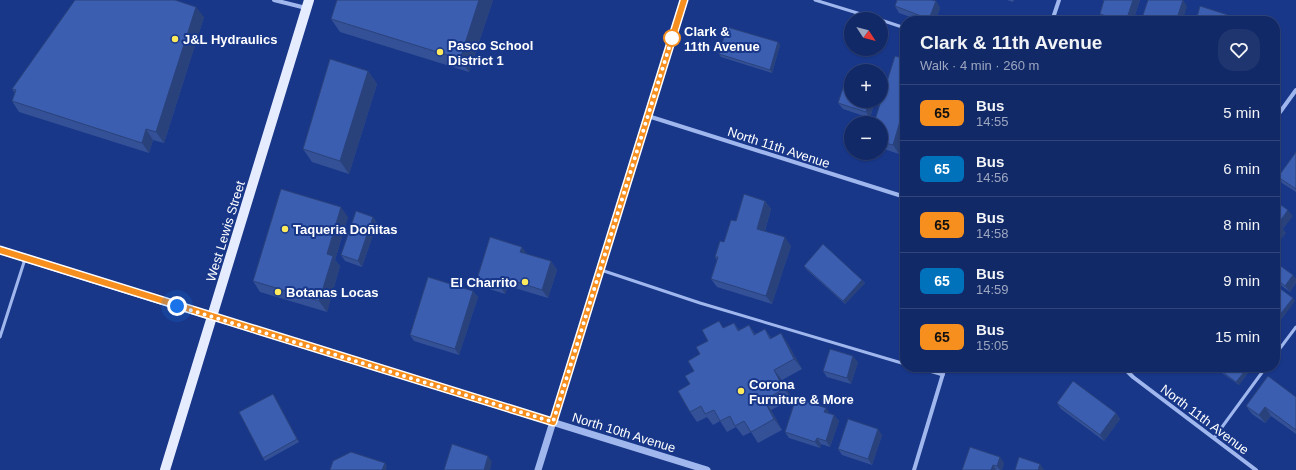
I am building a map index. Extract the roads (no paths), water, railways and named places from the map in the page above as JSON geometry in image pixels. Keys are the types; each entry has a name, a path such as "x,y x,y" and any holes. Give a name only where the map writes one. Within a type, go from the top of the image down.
{"main road":[{"name":"West Lewis Street","path":"167,469 308,4"},
{"path":"0,250 213,317"}],"street":[{"path":"274,0 308,4"},
{"path":"538,470 684,0"},
{"path":"1054,16 1059,0"},
{"path":"1280,112 1296,90"},
{"name":"North 11th Avenue","path":"648,116 900,195"},
{"name":"North 10th Avenue","path":"213,317 707,470"},
{"path":"914,470 944,372"},
{"name":"North 11th Avenue","path":"1128,372 1256,470"}],"lane":[{"path":"815,0 854,12"},
{"path":"888,22 900,26"},
{"path":"0,337 25,259"},
{"path":"601,269 700,303 900,363"},
{"path":"1280,348 1296,327"},
{"path":"933,372 943,375"},
{"path":"1214,438 1262,372"}],"place":[{"name":"Clark & 11th Avenue","path":"672,38"},
{"name":"J&L Hydraulics","path":"175,39"},
{"name":"Pasco School District 1","path":"440,52"},
{"name":"Taqueria Doñitas","path":"285,229"},
{"name":"El Charrito","path":"525,282"},
{"name":"Botanas Locas","path":"278,292"},
{"name":"Corona Furniture & More","path":"741,391"}]}
